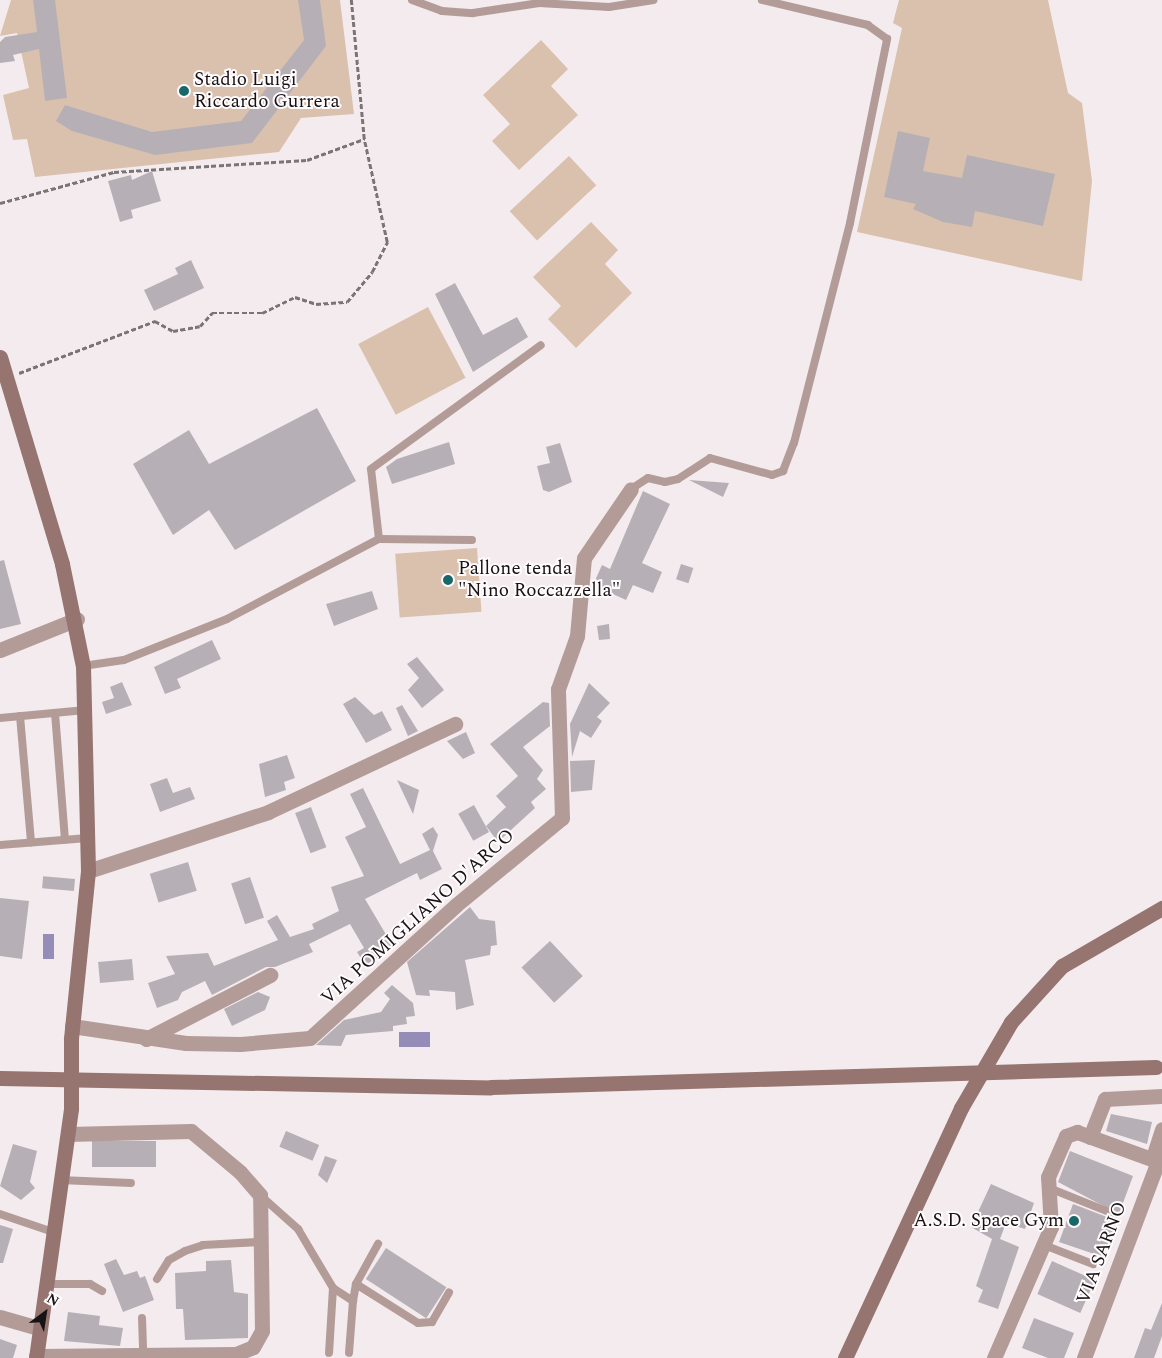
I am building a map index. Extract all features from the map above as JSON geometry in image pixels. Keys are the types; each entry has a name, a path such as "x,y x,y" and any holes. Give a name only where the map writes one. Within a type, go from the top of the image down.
{"street":[{"path":"0,359 77,618 86,710 88,871 72,1032 71,1108 38,1328 36,1357 236,1354 252,1347 262,1332 258,1242 260,1195 191,1131 68,1134"},
{"name":"VIA POMIGLIANO D'ARCO","path":"72,1032 146,1039 240,1044 310,1038 456,905 562,818 558,689 578,636 584,558 631,489"},
{"path":"0,650 77,618"},
{"path":"88,871 268,812 456,724"},
{"path":"845,1358 961,1108 1011,1022 1070,961 1162,908"},
{"path":"146,1039 270,975"},
{"path":"0,1078 491,1087 1159,1067"},
{"path":"1085,1135 1105,1099 1162,1096"},
{"name":"VIA SARNO","path":"1084,1358 1158,1158 1162,1129"},
{"path":"994,1358 1052,1227 1048,1178 1062,1142 1072,1132 1158,1158"},
{"path":"0,1317 38,1328"}],"lane":[{"path":"412,0 442,12 473,13 539,3 610,7 653,0"},
{"path":"631,489 648,478 665,482 678,479 710,458 772,475 783,472 792,452 850,223 887,39 868,25 762,0"},
{"path":"380,539 371,469 542,345"},
{"path":"83,666 124,660 227,619 380,539 472,540"},
{"path":"0,718 86,710"},
{"path":"55,713 64,840"},
{"path":"20,716 31,843"},
{"path":"0,845 88,838"},
{"path":"60,1180 131,1183"},
{"path":"1049,1188 1109,1212"},
{"path":"260,1195 298,1229 332,1288 353,1301"},
{"path":"0,1214 52,1232"},
{"path":"157,1279 169,1260 203,1244 258,1242"},
{"path":"349,1353 356,1284 378,1244"},
{"path":"1044,1245 1093,1264"},
{"path":"45,1284 90,1284 102,1291"},
{"path":"356,1284 418,1323 432,1322 449,1293"},
{"path":"329,1353 332,1288"},
{"path":"142,1318 143,1356"}],"path":[{"path":"6,377 155,321 173,330 200,326 212,313 262,313 295,298 316,304 347,302 372,272 387,242 364,138 351,0"},
{"path":"0,203 114,172 307,160 364,138"}],"shaded area":[{"name":"Stadio Luigi Riccardo Gurrera","path":"11,0 340,0 354,114 301,118 279,152 35,177 27,139 13,140 3,95 29,88 17,33 0,36"},
{"path":"899,0 1048,0 1068,93 1082,103 1092,181 1082,281 857,232 902,28 893,23"},
{"path":"541,40 568,69 551,86 578,115 519,170 492,141 510,124 483,95"},
{"path":"569,156 596,185 537,240 510,211"},
{"path":"591,222 618,250 605,264 632,293 576,348 548,319 561,306 533,277"},
{"path":"428,307 466,378 396,415 358,344"},
{"path":"477,548 481,612 400,618 395,554"},
{"path":"43,934 54,934 54,959 43,959"},
{"path":"399,1032 430,1032 430,1047 399,1047"}],"building":[{"path":"33,0 55,0 67,98 45,101 39,49 13,55 15,61 0,63 0,42 5,37 37,32"},
{"path":"298,0 320,0 326,46 252,143 155,155 72,131 56,121 65,105 152,132 241,121 304,40"},
{"path":"898,131 930,138 923,171 962,178 967,155 1055,174 1043,226 975,211 972,227 943,222 913,209 916,204 884,197"},
{"path":"152,171 161,201 131,210 133,218 120,222 108,181 131,175 132,180"},
{"path":"191,260 204,288 154,311 144,290 178,274 175,268"},
{"path":"455,283 483,335 517,317 528,337 473,372 435,294"},
{"path":"317,408 356,481 235,550 209,510 173,535 133,464 189,430 209,464"},
{"path":"449,442 455,464 392,484 386,467 397,459"},
{"path":"560,443 572,482 549,492 543,490 537,466 550,463 546,447"},
{"path":"689,480 729,483 723,497"},
{"path":"643,491 670,504 642,563 662,572 653,593 633,585 626,600 593,585 602,565 610,569"},
{"path":"4,560 21,624 0,629 0,561"},
{"path":"681,564 693,568 688,583 676,579"},
{"path":"372,591 378,609 334,626 326,604"},
{"path":"609,624 610,639 599,640 597,626"},
{"path":"212,640 221,659 177,679 181,688 165,694 154,667"},
{"path":"417,657 444,690 422,708 408,690 419,678 407,664"},
{"path":"122,682 132,705 106,714 102,702 114,698 110,687"},
{"path":"589,683 610,703 597,717 602,721 591,738 580,731 572,757 570,724"},
{"path":"355,697 374,715 382,711 392,730 366,743 343,704"},
{"path":"543,702 549,703 550,726 523,747 543,770 537,779 546,789 531,802 535,808 498,842 486,826 506,807 496,796 518,776 490,744"},
{"path":"402,705 418,731 408,736 396,708"},
{"path":"466,732 475,753 463,759 447,741"},
{"path":"287,755 295,778 284,782 286,790 265,797 259,764"},
{"path":"595,760 592,790 571,792 570,761"},
{"path":"167,778 173,793 190,787 195,799 160,812 150,784"},
{"path":"397,780 419,790 413,814"},
{"path":"363,788 400,864 430,850 422,834 433,827 438,835 433,851 442,869 420,880 417,873 365,899 394,948 365,965 357,952 364,948 350,924 309,944 313,952 275,967 266,967 212,995 205,981 182,992 178,1000 157,1008 148,983 175,974 166,956 208,953 214,966 278,940 267,921 277,915 290,937 314,929 312,924 339,911 331,887 364,876 345,837 366,827 350,794"},
{"path":"474,805 489,832 473,841 458,814"},
{"path":"311,807 326,847 311,853 295,813"},
{"path":"188,862 197,891 159,902 150,874"},
{"path":"43,876 75,879 74,891 42,888"},
{"path":"250,877 264,918 245,924 231,884"},
{"path":"0,898 29,901 22,959 0,956"},
{"path":"470,907 479,919 495,921 497,945 491,946 490,955 465,960 474,1005 456,1010 455,992 429,990 430,996 416,995 407,962"},
{"path":"550,941 583,976 554,1003 521,968"},
{"path":"132,959 134,980 100,983 98,962"},
{"path":"392,985 413,1003 415,1016 406,1017 407,1024 393,1026 393,1031 346,1035 341,1046 316,1045 344,1020 381,1012 390,999 384,993"},
{"path":"258,992 270,997 265,1010 232,1026 224,1009"},
{"path":"1111,1114 1152,1122 1147,1144 1106,1131"},
{"path":"286,1131 319,1145 312,1161 279,1147"},
{"path":"92,1141 156,1141 156,1167 92,1167"},
{"path":"13,1144 37,1151 30,1182 35,1188 21,1200 0,1186"},
{"path":"1070,1151 1133,1176 1103,1257 1059,1242 1073,1204 1107,1217 1115,1212 1058,1182"},
{"path":"325,1156 337,1160 327,1183 318,1175"},
{"path":"991,1184 1034,1203 1025,1229 1006,1223 1000,1239 1019,1247 998,1309 978,1302 983,1290 976,1286 992,1239 971,1227"},
{"path":"0,1225 13,1229 3,1263 0,1263"},
{"path":"386,1248 446,1287 426,1318 366,1279"},
{"path":"116,1259 124,1275 137,1271 140,1278 145,1276 154,1300 123,1312 104,1264"},
{"path":"231,1260 234,1292 248,1294 248,1338 185,1340 183,1309 176,1309 175,1273 206,1271 206,1261"},
{"path":"1052,1261 1095,1280 1080,1313 1037,1294"},
{"path":"1162,1303 1162,1336 1154,1358 1134,1358 1145,1328 1151,1330"},
{"path":"68,1312 100,1316 99,1325 123,1328 120,1346 64,1341"},
{"path":"1034,1318 1074,1333 1064,1358 1048,1358 1022,1348"},
{"path":"0,1339 17,1345 13,1358 0,1358"}],"place":[{"name":"Stadio Luigi Riccardo Gurrera","path":"184,91"},
{"name":"Pallone tenda \"Nino Roccazzella\"","path":"448,580"},
{"name":"A.S.D. Space Gym","path":"1074,1221"}]}
